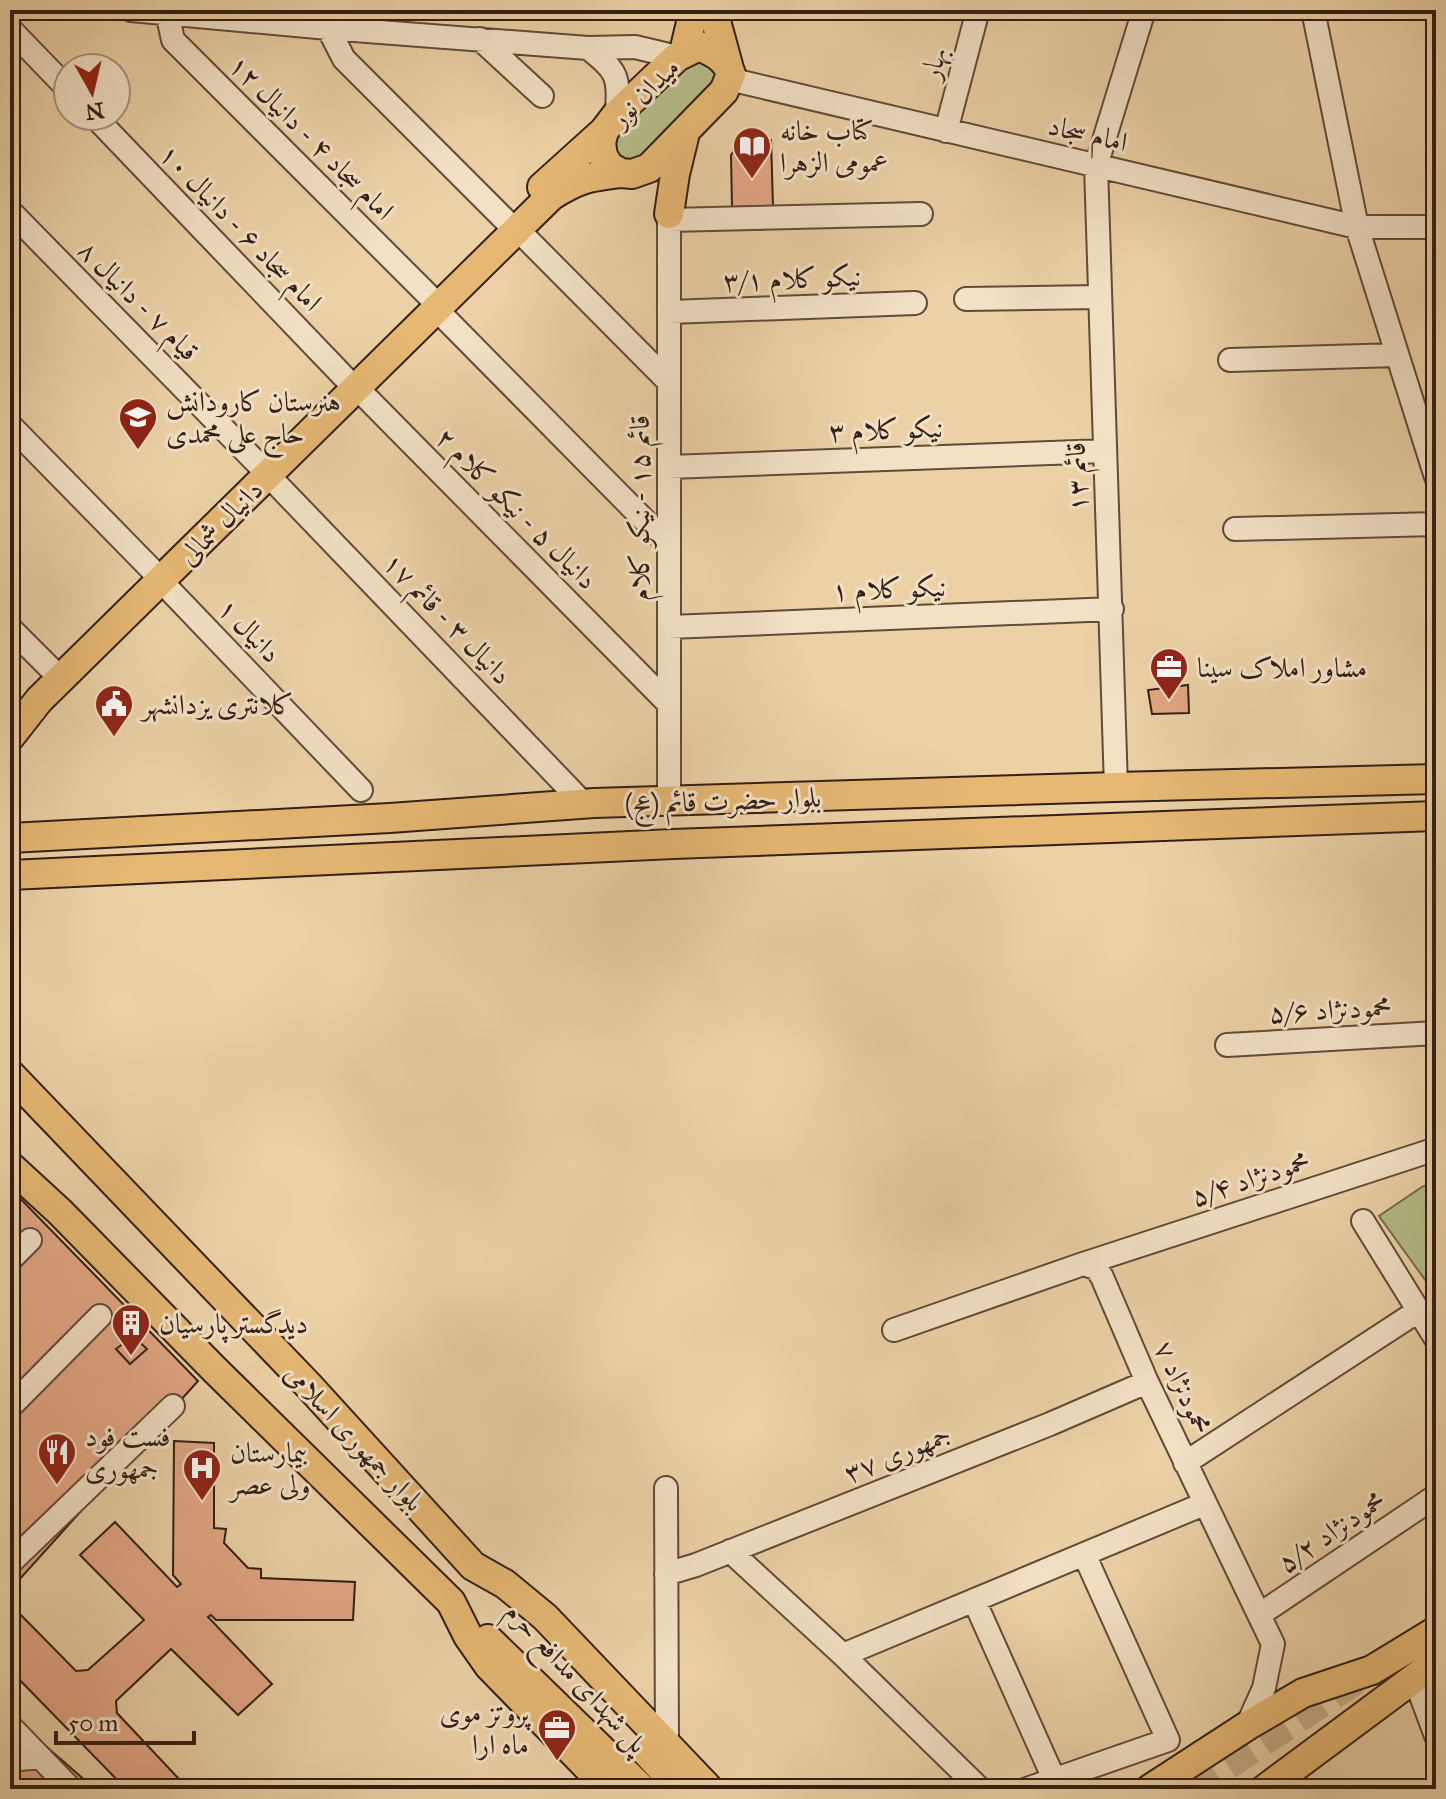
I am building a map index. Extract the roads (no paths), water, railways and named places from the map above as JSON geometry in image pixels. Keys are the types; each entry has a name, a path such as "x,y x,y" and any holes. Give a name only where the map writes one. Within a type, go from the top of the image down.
{"main road":[{"path":"680,54 694,10"},
{"path":"713,10 728,72"},
{"name":"میدان نور","path":"699,46 718,56 728,72 724,91 649,168 626,174 609,166 601,143 610,122 680,54 699,46"},
{"name":"دانیال شمالی","path":"11,727 157,576 512,225 610,122"},
{"path":"669,217 686,130"},
{"path":"626,174 650,187 661,198 669,217"},
{"name":"دانیال شمالی","path":"512,225 569,184 588,177 626,174"},
{"name":"دانیال شمالی","path":"11,727 52,670 157,576"},
{"name":"بلوار حضرت قائم (عج)","path":"10,838 390,818 584,804 1436,779"},
{"path":"669,802 673,844"},
{"name":"بلوار حضرت قائم (عج)","path":"10,875 673,844 1436,816"},
{"name":"بلوار جمهوری اسلامی","path":"10,1074 309,1386 473,1566 505,1584 545,1617 709,1789"},
{"name":"بلوار جمهوری اسلامی","path":"10,1166 60,1212 214,1369 451,1602 468,1636 489,1666 609,1789"},
{"name":"پل شهدای مدافع حرم","path":"473,1566 681,1789"},
{"name":"پل شهدای مدافع حرم","path":"451,1602 642,1789"},
{"path":"1150,1789 1303,1693 1372,1670 1436,1631"},
{"path":"1265,1789 1425,1669"}],"street":[{"path":"131,10 588,48 635,47 680,54"},
{"name":"بهار","path":"946,131 978,10"},
{"name":"قائم ۱۳","path":"1116,787 1096,166 1144,10"},
{"path":"1313,10 1357,227 1436,477"},
{"name":"امام سجاد ۴ - دانیال ۱۲","path":"167,12 173,40 669,545"},
{"path":"328,28 344,59 669,382"},
{"path":"10,29 52,72"},
{"path":"480,39 542,96"},
{"path":"588,48 614,71 618,87 610,122"},
{"name":"امام سجاد","path":"728,72 946,131 1357,227 1436,227"},
{"name":"امام سجاد ۶ - دانیال ۱۰","path":"109,132 351,384"},
{"name":"قیام ۷ - دانیال ۸","path":"10,211 264,470"},
{"path":"669,217 921,214"},
{"name":"قائم ۱۵ - نیکو کلام","path":"669,217 669,802"},
{"path":"966,299 1099,297"},
{"name":"نیکو کلام ۳/۱","path":"670,312 915,303"},
{"path":"1230,360 1397,355"},
{"name":"دانیال ۵ - نیکو کلام ۲","path":"351,384 669,704"},
{"name":"دانیال ۱","path":"10,425 361,790"},
{"name":"نیکو کلام ۳","path":"669,467 1105,451"},
{"name":"دانیال ۳ - قائم ۱۷","path":"264,470 584,804"},
{"path":"1235,529 1436,524"},
{"name":"نیکو کلام ۱","path":"669,627 1112,609"},
{"path":"10,628 52,670"},
{"name":"محمودنژاد ۵/۶","path":"1227,1045 1436,1033"},
{"name":"محمودنژاد ۵/۴","path":"1083,1264 1436,1149"},
{"path":"1363,1221 1436,1339"},
{"path":"10,1260 30,1240"},
{"path":"894,1330 1083,1264"},
{"name":"محمودنژاد ۷","path":"1083,1264 1096,1268 1102,1277 1147,1382 1273,1644 1264,1688 1247,1726"},
{"path":"1185,1463 1418,1311"},
{"path":"10,1407 100,1316"},
{"name":"جمهوری ۳۷","path":"666,1574 1050,1424 1147,1382"},
{"path":"10,1563 173,1406"},
{"path":"666,1488 667,1746"},
{"name":"محمودنژاد ۵/۲","path":"1259,1615 1436,1496"},
{"path":"843,1655 1204,1504"},
{"path":"730,1551 843,1655 980,1789"},
{"path":"1027,1789 1168,1740 1084,1554"},
{"path":"974,1600 1054,1779"},
{"path":"1425,1669 1436,1736"},
{"path":"10,1726 71,1789"},
{"path":"10,1760 40,1757"}],"tunnel":[{"path":"1193,1789 1358,1679"}],"place":[{"name":"کتاب خانه عمومی الزهرا","path":"752,180"},
{"name":"هنرستان کارودانش حاج علی محمدی","path":"138,451"},
{"name":"مشاور املاک سینا","path":"1169,701"},
{"name":"کلانتری یزدانشهر","path":"114,738"},
{"name":"دیدگستر پارسیان","path":"131,1357"},
{"name":"فست فود جمهوری","path":"57,1486"},
{"name":"بیمارستان ولی عصر","path":"202,1502"},
{"name":"پروتز موی ماه ارا","path":"557,1762"}]}
